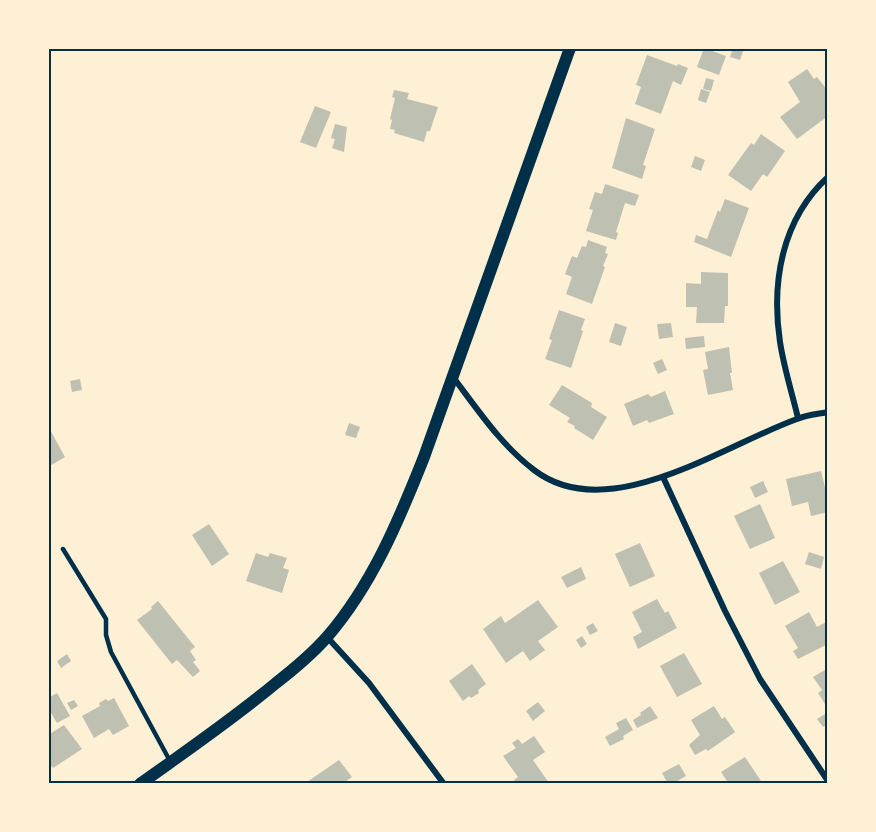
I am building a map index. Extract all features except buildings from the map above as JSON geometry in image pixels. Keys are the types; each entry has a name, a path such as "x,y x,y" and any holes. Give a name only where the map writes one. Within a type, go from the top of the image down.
{"main road":[{"path":"140,784 256,701 304,660 327,637 366,583 385,548 412,487 570,48"}],"street":[{"path":"798,418 780,342 777,284 782,255 799,211 816,188 828,177"},
{"path":"453,376 498,436 514,453 536,472 555,482 577,488 607,490 631,487 663,477 798,418 828,412"},
{"path":"663,477 725,611 760,679 828,781"},
{"path":"327,637 369,683 444,784"}],"lane":[{"path":"63,549 106,619 106,635 111,652 171,762"}]}
